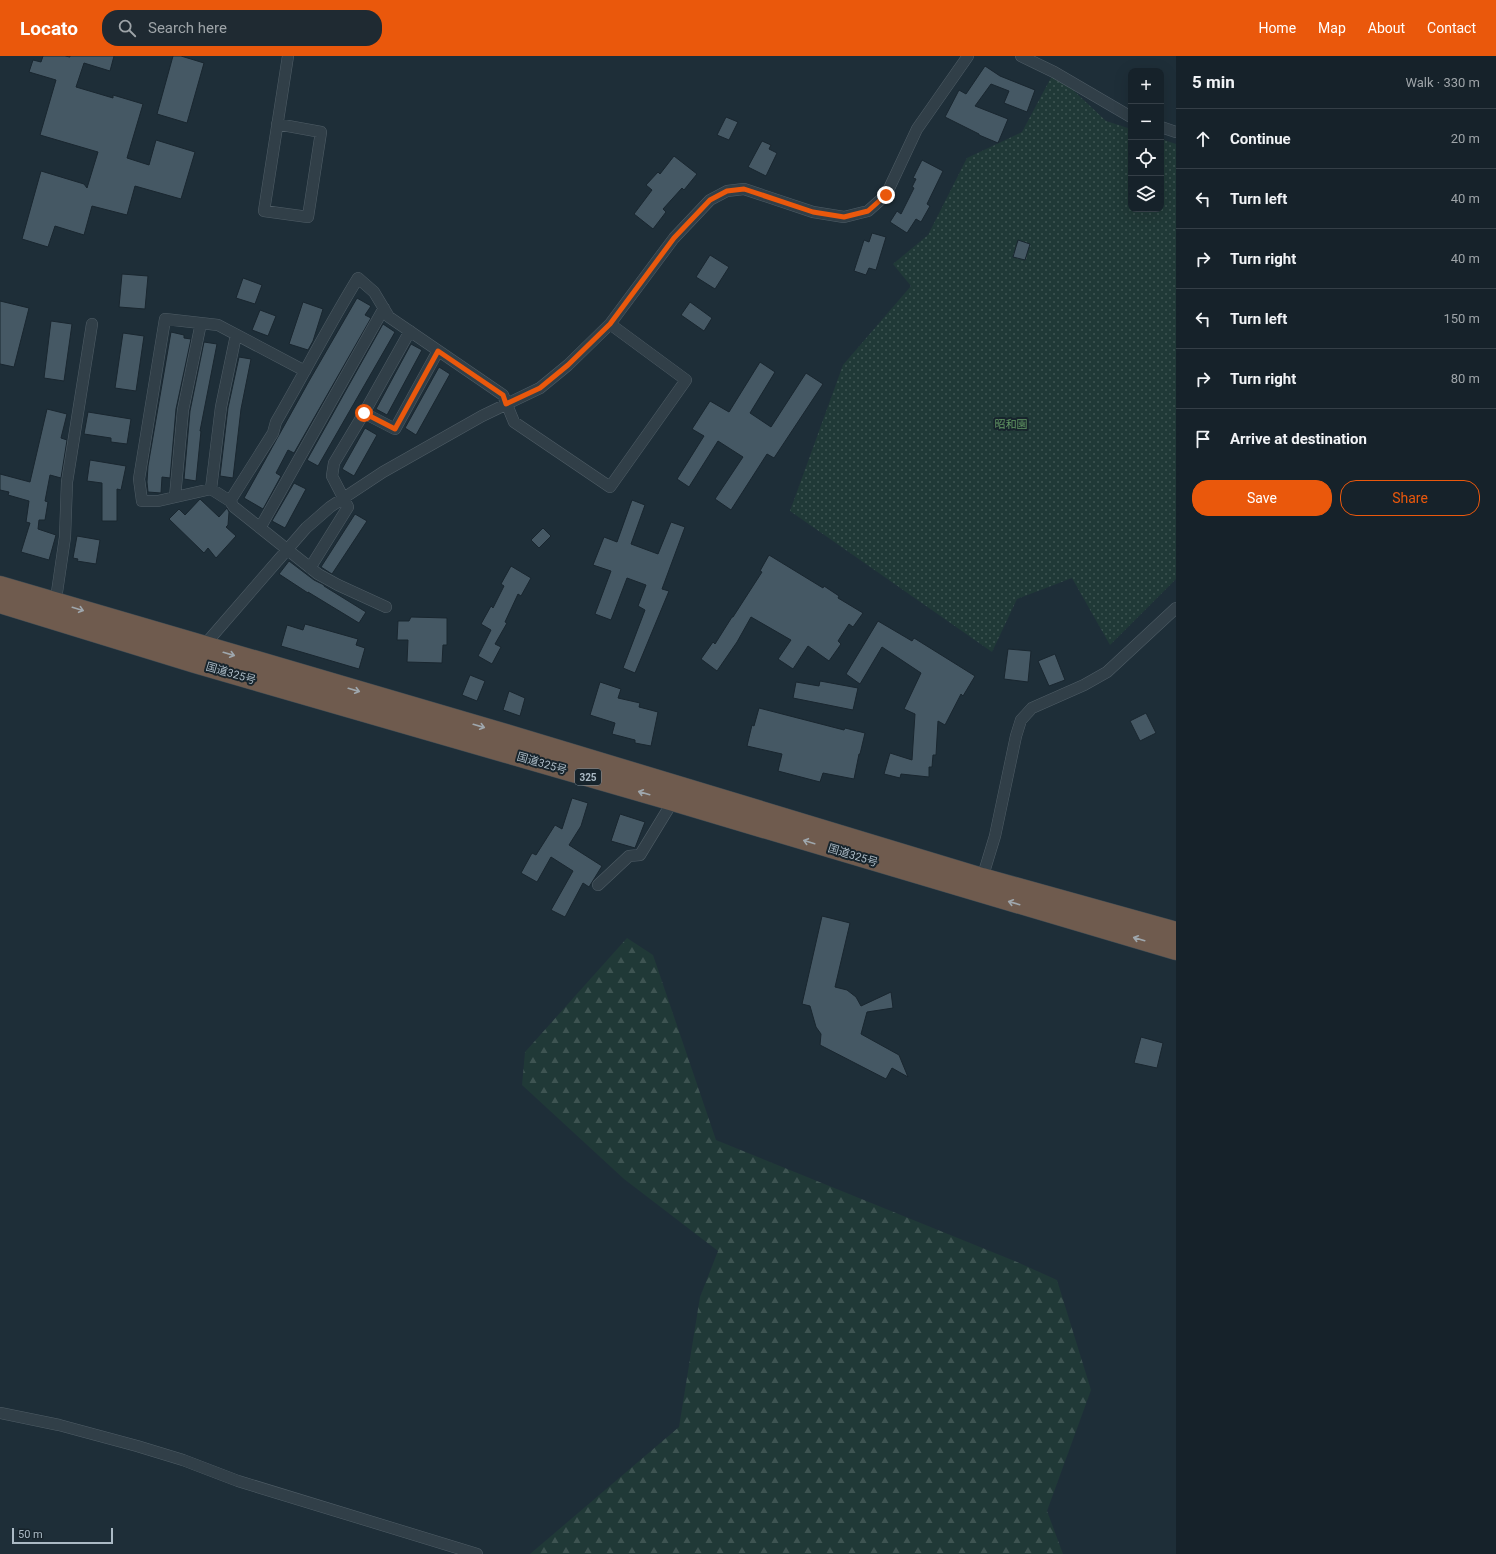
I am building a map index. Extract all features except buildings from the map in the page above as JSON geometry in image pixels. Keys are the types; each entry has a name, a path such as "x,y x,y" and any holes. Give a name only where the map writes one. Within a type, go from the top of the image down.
{"highway":[{"name":"国道325号","path":"0,586 54,610 673,801 980,885 1176,932"},
{"name":"国道325号","path":"0,603 54,610"},
{"name":"国道325号","path":"198,654 506,734 980,885 1176,950"}],"street":[{"path":"277,124 321,132 308,217 264,211 277,124 288,56"},
{"path":"198,654 306,528 343,499 383,472 482,416 540,388 568,365 610,324 674,238 710,200 727,191 744,189 813,212 844,217 868,211 886,195 917,129 968,56"},
{"path":"1021,56 1054,72 1128,115"},
{"path":"1164,128 1176,132"},
{"path":"230,501 273,433 276,422 358,278 374,292 389,318 503,395 514,422 610,487 686,380 610,324"},
{"path":"260,528 384,308"},
{"path":"306,370 218,325 165,319 140,479 142,501 158,501 211,489 230,501 234,507 310,568 338,585 386,607"},
{"path":"174,497 184,410 201,323"},
{"path":"54,610 65,538 67,482 92,324"},
{"path":"310,568 348,507 332,476 334,463 410,331"},
{"path":"211,489 221,407 236,334"},
{"path":"364,413 395,429 438,351"},
{"path":"980,885 995,836 1016,736 1021,720 1032,708 1084,685 1107,672 1176,608"},
{"path":"598,885 629,856 640,855 673,801"},
{"path":"0,1413 59,1425 137,1446 183,1460 238,1481 477,1554"}],"green space":[{"name":"昭和園","path":"1054,72 1106,121 1128,128 1128,212 1164,212 1164,140 1176,144 1176,579 1110,645 1072,578 1017,599 992,652 790,511 843,365 911,286 893,264 928,235 967,158 1022,132"},
{"path":"627,938 653,955 716,1140 1017,1262 1057,1280 1091,1390 1047,1511 1063,1554 530,1554 679,1427 700,1297 718,1251 624,1179 522,1085 525,1052"}],"route":[{"path":"364,413 395,429 438,351 503,395 506,404 540,388 568,365 610,324 674,238 710,200 727,191 744,189 813,212 844,217 868,211 886,195"}]}
